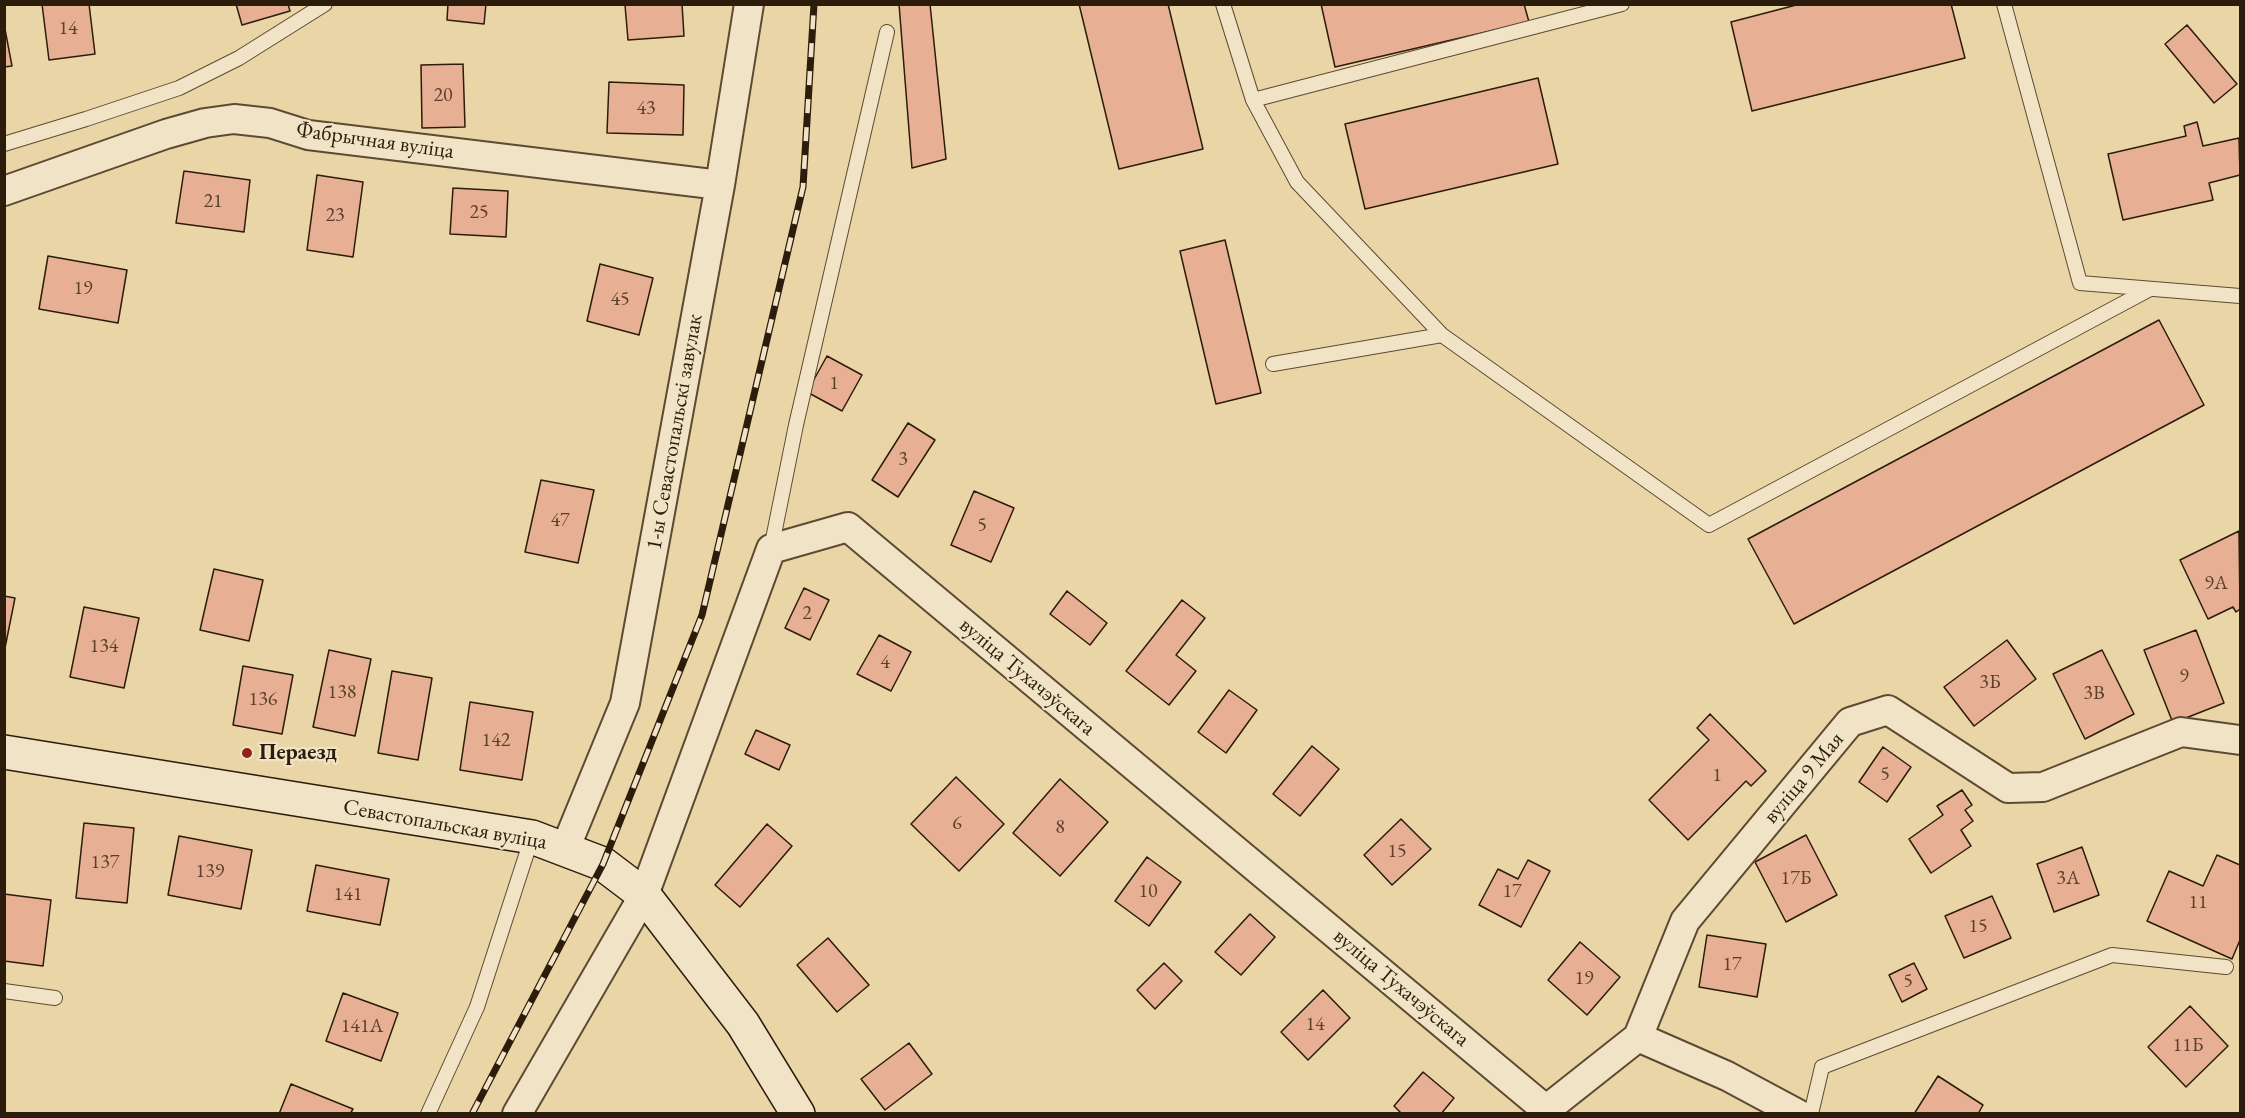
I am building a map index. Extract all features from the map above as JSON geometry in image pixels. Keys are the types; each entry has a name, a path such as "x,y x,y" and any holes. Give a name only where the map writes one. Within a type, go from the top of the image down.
{"street":[{"name":"1-ы Севастопальскі завулак","path":"566,849 625,702 720,185 749,4"},
{"name":"Фабрычная вуліца","path":"4,191 166,134 205,123 234,119 270,123 308,135 720,185"},
{"name":"вуліца Тухачэўскага","path":"771,549 848,527 1549,1111"},
{"path":"517,1113 644,896 771,549"},
{"name":"вуліца 9 Мая","path":"1549,1111 1638,1037 1685,921 1850,722 1888,710 2008,788 2043,788 2181,732 2241,740"},
{"name":"Севастопальская вуліца","path":"4,752 532,837 603,864 644,896 743,1024 798,1113"},
{"path":"1638,1037 1727,1076 1798,1113"}],"lane":[{"path":"4,144 179,88 239,58 325,4"},
{"path":"1222,4 1253,100 1297,182 1442,335 1709,525 2150,289"},
{"path":"1253,100 1622,4"},
{"path":"2004,4 2080,283 2241,296"},
{"path":"771,549 799,413 887,32"},
{"path":"1273,364 1442,335"},
{"path":"428,1113 477,1007 532,837"},
{"path":"1811,1113 1822,1067 2112,955 2226,968"},
{"path":"4,991 55,998"}],"building":[{"path":"42,4 89,4 95,54 49,60"},
{"path":"236,4 288,4 290,11 242,25"},
{"path":"448,4 486,4 484,24 447,20"},
{"path":"682,4 684,36 628,40 625,5"},
{"path":"899,4 930,4 946,159 912,168"},
{"path":"1079,4 1168,4 1203,149 1119,169"},
{"path":"1321,4 1524,4 1529,22 1335,67"},
{"path":"1800,4 1951,4 1965,58 1752,111 1731,22"},
{"path":"4,24 12,66 4,67"},
{"path":"2187,25 2237,84 2214,103 2165,44"},
{"path":"463,64 465,127 422,128 421,65"},
{"path":"1538,78 1558,164 1365,209 1345,124"},
{"path":"609,82 684,85 683,135 607,133"},
{"path":"2197,122 2203,146 2239,138 2240,175 2209,183 2213,200 2123,220 2108,154 2186,136 2184,126"},
{"path":"184,171 250,180 244,232 176,223"},
{"path":"317,175 363,182 353,257 307,250"},
{"path":"453,188 508,191 506,237 450,234"},
{"path":"1225,240 1261,393 1216,404 1180,251"},
{"path":"48,256 127,270 118,323 39,309"},
{"path":"600,264 653,278 639,335 587,321"},
{"path":"2159,320 2204,405 1794,624 1748,539"},
{"path":"827,356 862,375 842,411 807,392"},
{"path":"908,423 935,440 898,497 872,480"},
{"path":"541,480 594,490 578,563 525,552"},
{"path":"974,491 1014,508 991,562 951,545"},
{"path":"2239,531 2240,609 2236,612 2233,607 2208,619 2180,560"},
{"path":"214,569 263,580 249,641 200,630"},
{"path":"804,588 829,600 810,640 785,628"},
{"path":"1067,591 1107,623 1090,645 1050,614"},
{"path":"4,596 15,598 4,653"},
{"path":"1182,600 1205,618 1176,655 1196,671 1169,705 1126,671"},
{"path":"84,607 139,618 124,688 70,677"},
{"path":"2196,630 2224,703 2173,723 2144,650"},
{"path":"879,635 911,652 891,691 857,674"},
{"path":"2007,640 2036,679 1974,726 1944,687"},
{"path":"329,650 371,659 355,736 313,727"},
{"path":"2102,650 2134,714 2085,739 2053,674"},
{"path":"243,666 293,675 282,734 233,725"},
{"path":"392,671 432,678 418,760 378,753"},
{"path":"1229,690 1257,710 1226,753 1198,732"},
{"path":"470,702 533,712 522,780 460,770"},
{"path":"1710,714 1766,771 1751,786 1746,781 1688,840 1649,800 1709,740 1697,728"},
{"path":"756,730 790,745 779,770 745,754"},
{"path":"1312,746 1339,769 1300,816 1273,794"},
{"path":"1883,747 1911,767 1887,802 1859,782"},
{"path":"956,777 1004,824 959,871 911,824"},
{"path":"1060,779 1108,822 1060,876 1013,833"},
{"path":"1962,790 1972,805 1965,810 1973,821 1961,830 1971,846 1931,873 1909,839 1943,815 1937,806"},
{"path":"1401,819 1431,849 1392,885 1364,855"},
{"path":"84,823 134,828 127,903 76,898"},
{"path":"767,824 792,846 740,907 715,885"},
{"path":"1806,835 1837,895 1786,922 1755,862"},
{"path":"179,836 252,850 241,909 168,895"},
{"path":"2082,847 2099,895 2054,912 2037,864"},
{"path":"2217,855 2240,865 2240,940 2232,959 2147,921 2169,871 2203,886"},
{"path":"1147,857 1181,882 1149,926 1115,901"},
{"path":"1528,860 1550,871 1521,927 1479,905 1498,869 1518,879"},
{"path":"316,865 389,879 380,925 307,911"},
{"path":"4,894 51,900 43,966 4,961"},
{"path":"1992,896 2011,938 1964,958 1945,916"},
{"path":"1250,914 1275,937 1241,975 1215,952"},
{"path":"1707,935 1766,944 1757,997 1699,987"},
{"path":"828,938 869,985 837,1012 797,965"},
{"path":"1580,942 1620,977 1587,1015 1548,980"},
{"path":"1164,963 1182,981 1155,1009 1137,990"},
{"path":"1914,963 1927,989 1902,1002 1889,975"},
{"path":"1323,990 1350,1018 1308,1060 1281,1032"},
{"path":"343,993 398,1013 381,1061 326,1041"},
{"path":"2190,1006 2228,1046 2186,1087 2148,1047"},
{"path":"909,1043 932,1074 885,1110 861,1079"},
{"path":"1423,1072 1454,1098 1441,1114 1402,1114 1394,1106"},
{"path":"1938,1076 1983,1105 1978,1114 1914,1114"},
{"path":"291,1084 353,1109 350,1114 279,1114"}],"railway":[{"path":"472,1114 603,864 702,615 803,187 814,4"}],"place":[{"name":"Пераезд","path":"247,753"}]}
